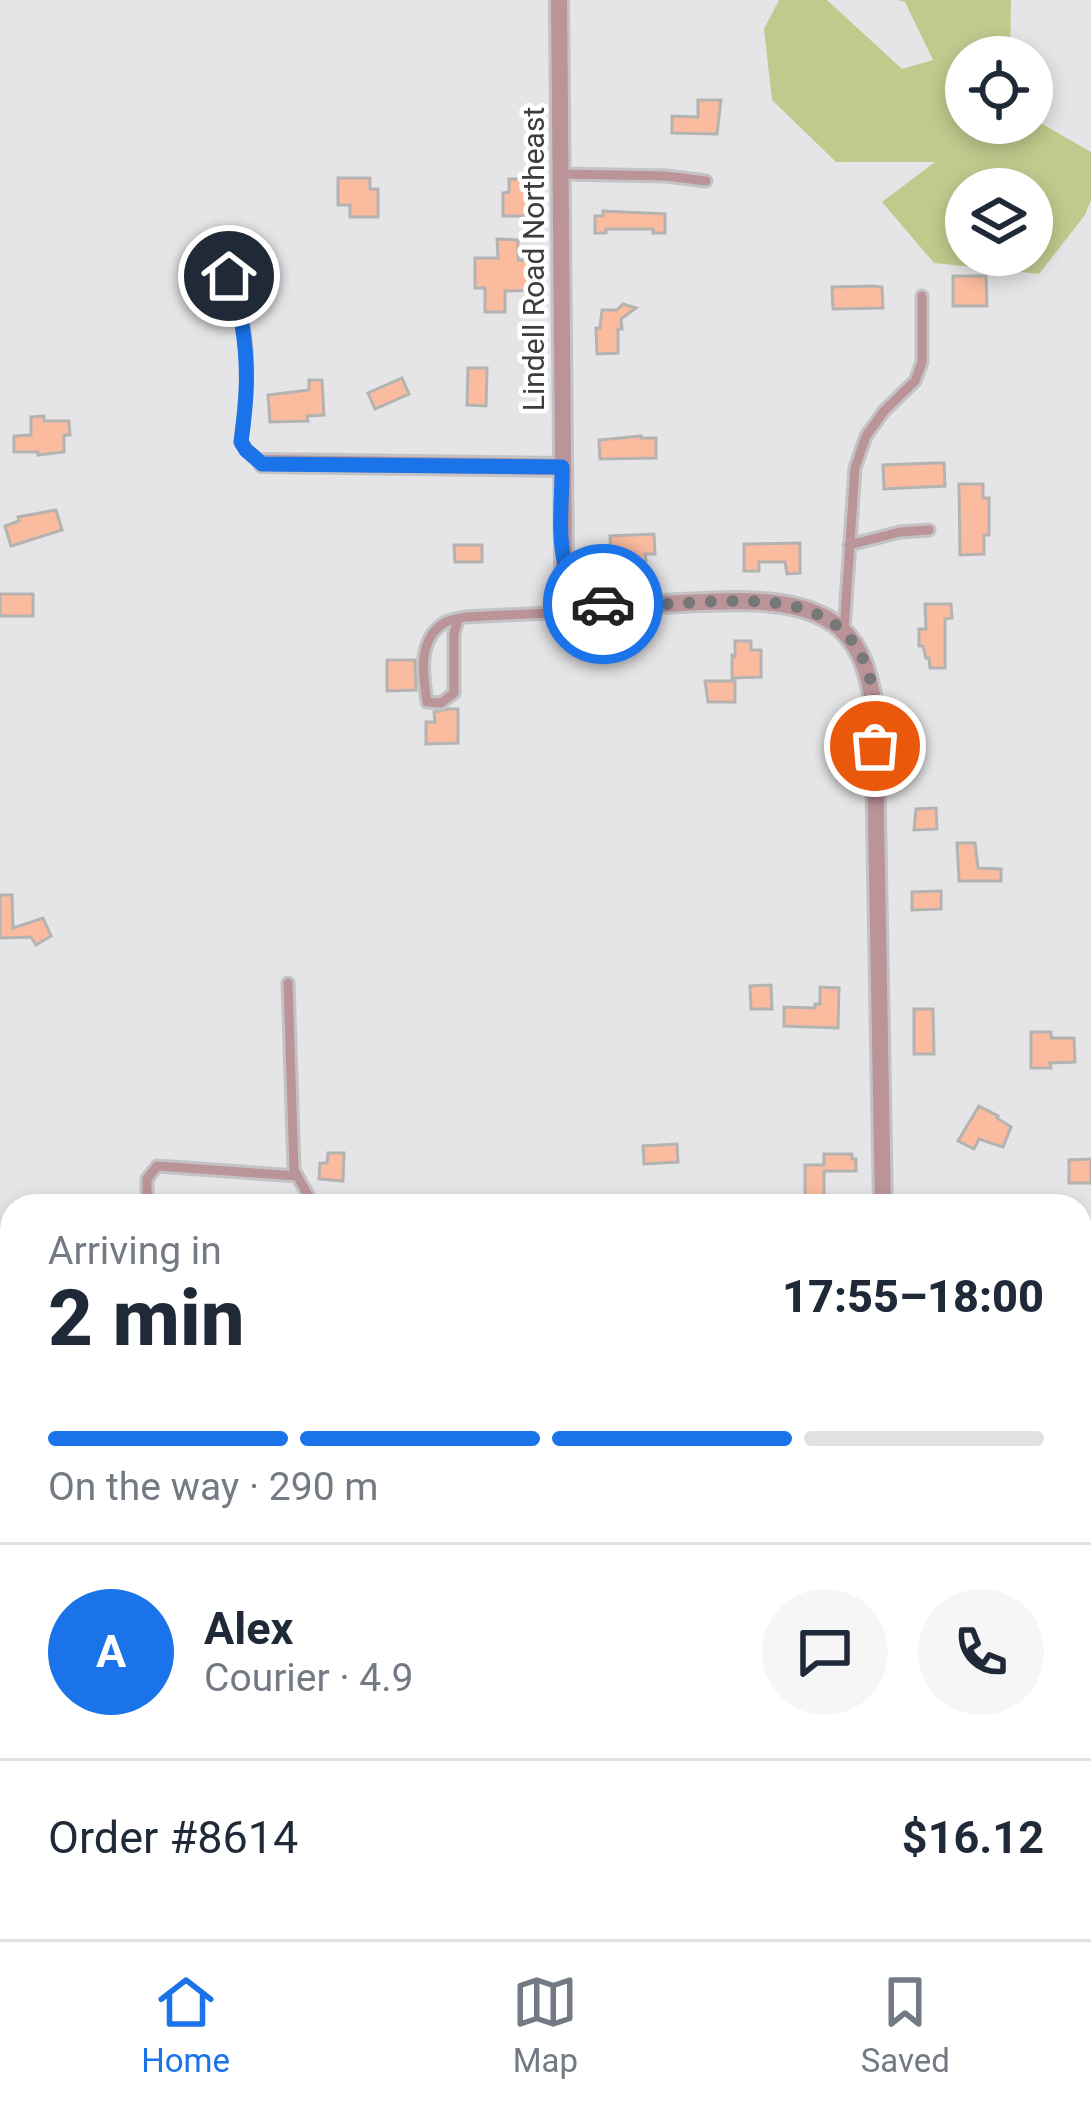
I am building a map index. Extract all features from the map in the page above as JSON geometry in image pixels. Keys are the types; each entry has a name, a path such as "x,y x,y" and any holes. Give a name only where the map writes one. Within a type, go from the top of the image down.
{"street":[{"name":"Lindell Road Northeast","path":"559,0 564,566 576,589 592,601"},
{"path":"262,464 562,467"},
{"path":"592,601 616,606 785,604 821,615 844,631 868,673 874,705 884,1194"}],"lane":[{"path":"560,174 706,181"},
{"path":"228,261 242,321 248,381 241,442 262,464"},
{"path":"844,631 852,495 860,452 884,411 915,381 922,362 922,296"},
{"path":"849,545 928,530"},
{"path":"458,619 454,693 441,703 427,702 423,671 427,643 444,623 458,619 567,612 592,601"},
{"path":"288,983 294,1170 307,1194"},
{"path":"147,1194 147,1179 158,1166 297,1176"}],"green space":[{"path":"779,0 827,0 902,69 933,60 905,2 898,0 1011,0 1010,36 945,36 945,144 1053,144 1053,130 1091,152 1091,200 1053,256 1053,168 945,168 945,264 934,263 882,202 935,162 836,162 772,100 764,29"}],"building":[{"path":"698,100 721,100 717,134 672,133 672,116 698,117"},
{"path":"338,178 370,178 370,189 378,189 378,217 350,217 350,205 338,205"},
{"path":"509,179 525,179 529,216 503,216 503,193 509,192"},
{"path":"603,211 665,214 665,233 606,229 606,233 595,233 595,216 603,216"},
{"path":"497,239 518,240 518,260 536,260 536,290 505,291 505,312 485,312 485,288 475,288 475,258 498,258"},
{"path":"953,276 986,276 987,306 953,306"},
{"path":"832,287 882,287 883,308 833,309"},
{"path":"623,304 636,308 621,319 618,353 597,354 596,328 600,328 602,310 617,310"},
{"path":"468,368 487,368 486,406 467,405"},
{"path":"402,378 409,394 375,409 368,393"},
{"path":"309,380 322,380 324,415 307,416 308,421 270,422 268,395 309,390"},
{"path":"44,416 44,421 69,421 64,452 14,452 14,436 31,435 31,417"},
{"path":"656,438 656,458 600,459 599,440"},
{"path":"944,463 945,486 884,489 883,465"},
{"path":"959,484 983,484 983,498 989,498 984,554 960,555"},
{"path":"56,510 62,530 11,546 5,526 19,521 18,517"},
{"path":"654,534 655,554 645,554 646,561 620,563 620,556 611,557 610,536"},
{"path":"800,543 800,573 787,574 785,562 759,562 759,571 744,571 744,544"},
{"path":"454,545 482,545 482,562 455,562"},
{"path":"0,594 33,594 33,616 0,616"},
{"path":"925,604 951,604 952,618 945,619 945,668 930,668 919,646 919,629 926,629"},
{"path":"735,641 751,641 751,650 761,650 761,677 732,678"},
{"path":"387,660 415,660 416,690 387,691"},
{"path":"705,681 735,681 735,702 708,702"},
{"path":"458,709 458,743 426,744 426,722 435,722 434,712"},
{"path":"936,808 937,829 914,830 916,809"},
{"path":"957,843 975,843 978,868 1001,869 1001,881 959,881"},
{"path":"941,891 941,909 912,910 912,892"},
{"path":"0,895 12,895 13,928 43,918 51,936 36,945 31,937 0,938"},
{"path":"771,985 772,1009 751,1009 750,986"},
{"path":"820,987 839,988 838,1028 784,1026 784,1007 815,1008 820,1004"},
{"path":"914,1009 933,1009 934,1054 914,1054"},
{"path":"1031,1032 1074,1038 1075,1062 1031,1068"},
{"path":"979,1106 1011,1127 1003,1147 979,1139 974,1149 958,1141"},
{"path":"677,1144 678,1162 644,1164 643,1146"},
{"path":"328,1153 344,1153 343,1181 319,1179 320,1163 327,1163"},
{"path":"824,1154 852,1154 856,1171 824,1171 824,1194 805,1194 805,1165 824,1165"},
{"path":"1091,1159 1091,1183 1069,1183 1069,1160"}],"way so far":[{"path":"603,604 757,602 798,606 821,615 844,631 860,653 874,705 875,746"}],"route":[{"path":"229,276 242,321 248,381 241,442 253,457 262,464 562,467 564,566 583,596 603,604"}]}
